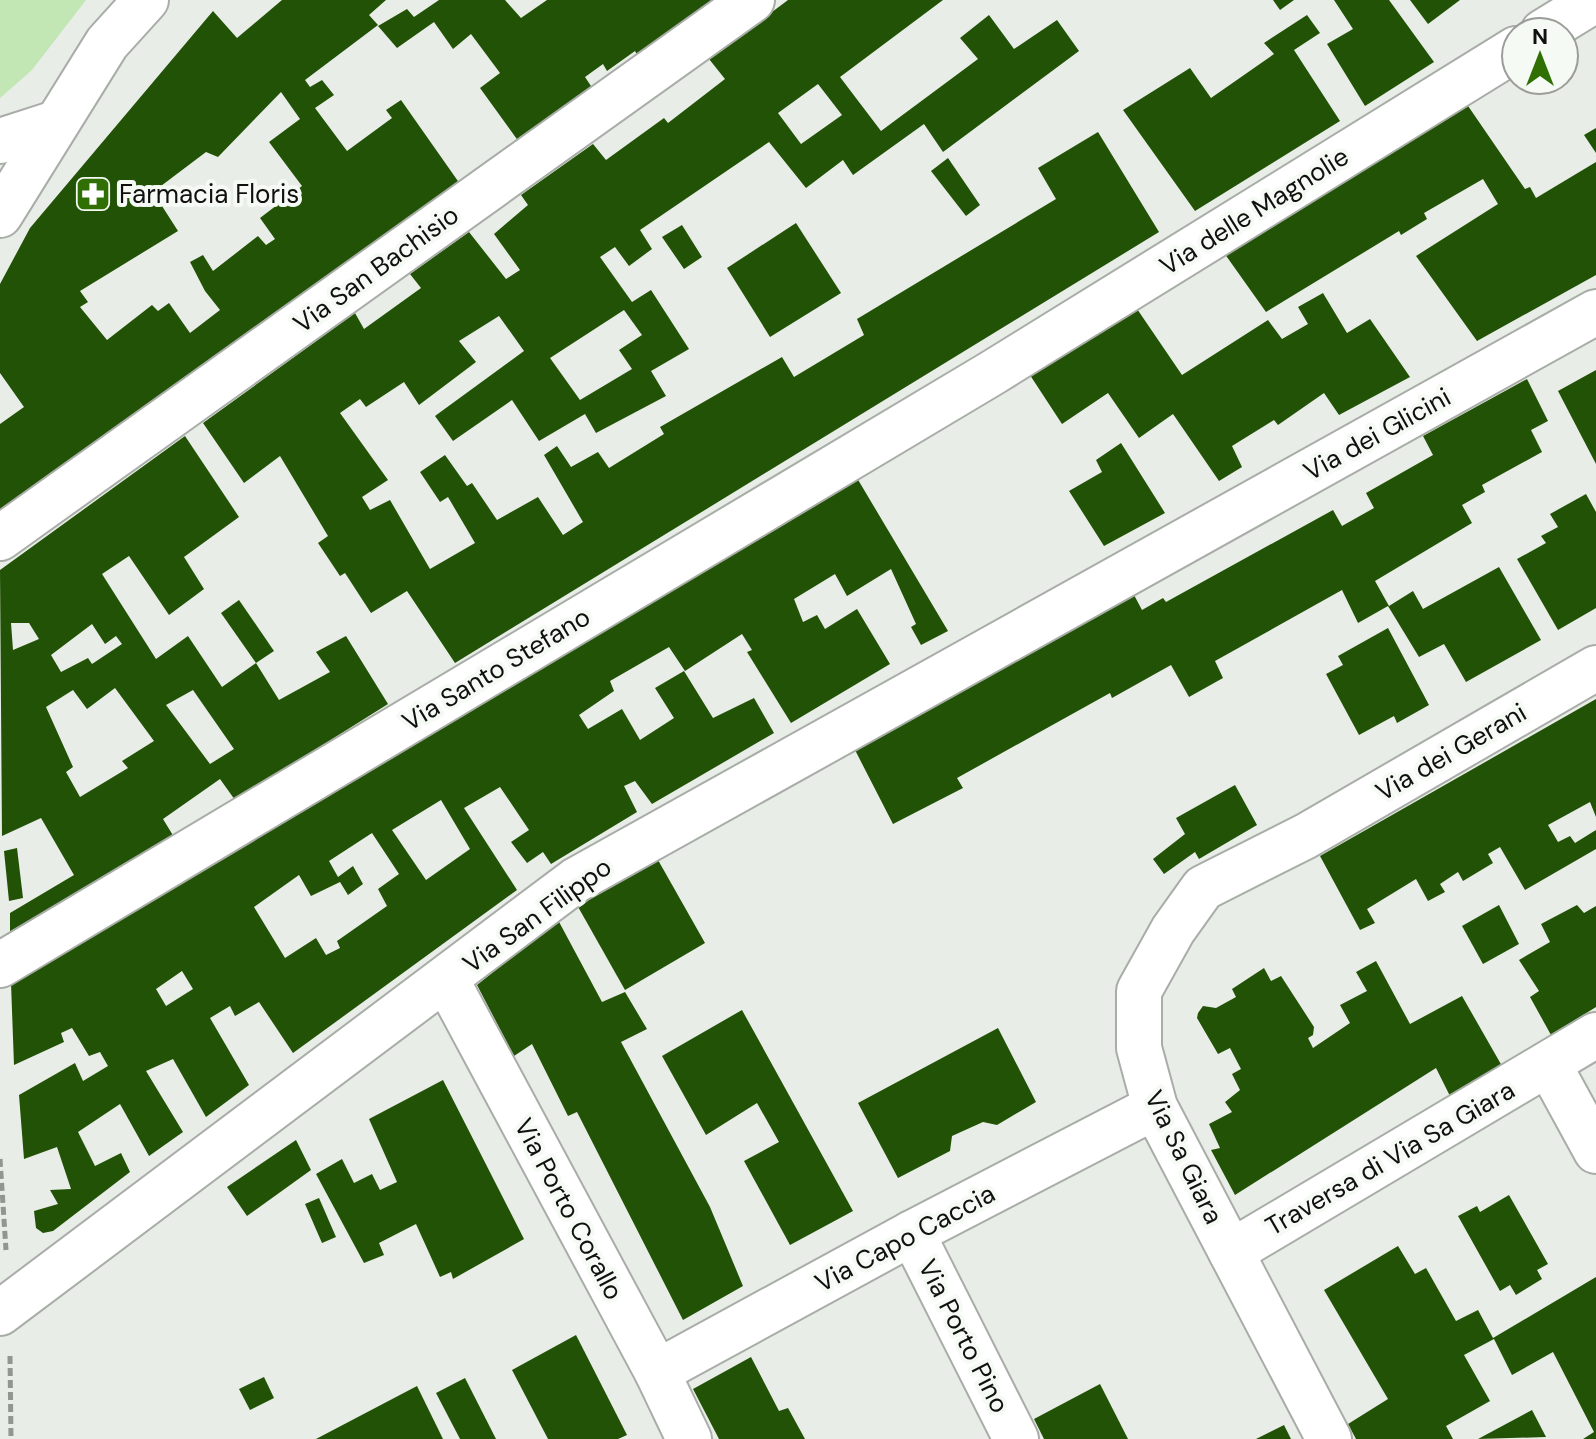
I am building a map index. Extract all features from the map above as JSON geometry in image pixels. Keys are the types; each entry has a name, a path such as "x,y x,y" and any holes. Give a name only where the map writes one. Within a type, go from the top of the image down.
{"street":[{"path":"0,215 19,139 146,0"},
{"name":"Via San Bachisio","path":"0,538 752,0"},
{"path":"1569,16 1595,0"},
{"name":"Via delle Magnolie","path":"992,373 1500,59"},
{"name":"Via dei Glicini","path":"1157,556 1596,312"},
{"name":"Via Santo Stefano","path":"0,965 992,373"},
{"name":"Via San Filippo","path":"0,1313 447,981 576,880 1157,556"},
{"name":"Via dei Gerani","path":"1306,836 1596,668"},
{"name":"Via Sa Giara","path":"1306,836 1203,888 1173,930 1139,991 1139,1048 1155,1107 1329,1439"},
{"name":"Via Porto Corallo","path":"447,981 657,1372 689,1439"},
{"name":"Traversa di Via Sa Giara","path":"1231,1252 1596,1035"},
{"path":"1549,1065 1596,1151"},
{"name":"Via Capo Caccia","path":"657,1372 912,1233 1155,1107"},
{"name":"Via Porto Pino","path":"912,1233 1016,1439"}],"green space":[{"path":"0,0 86,0 32,70 0,98"}],"building":[{"path":"282,0 386,0 369,15 378,25 305,80 310,87 322,80 334,95 315,108 347,151 392,118 386,110 401,100 460,184 0,514 0,424 24,407 0,373 0,284 30,228 213,11 237,38","holes":["281,92 300,119 269,142 302,186 260,218 275,239 266,245 258,236 213,271 203,255 190,262 205,291 220,310 190,333 169,303 158,311 152,305 107,340 80,307 88,302 80,291 178,231 153,192 206,152 218,157"]},
{"path":"439,0 505,0 521,18 547,0 718,0 639,58 635,51 607,71 603,64 585,77 593,89 519,142 480,88 500,73 471,34 453,49 434,22 397,48 378,26 407,9 414,17"},
{"path":"788,0 943,0 840,77 881,131 978,59 960,38 989,15 1014,49 1057,20 1079,51 943,152 924,124 853,175 843,160 806,188 769,142 640,230 652,249 629,266 615,247 600,257 632,302 651,290 689,349 651,371 666,396 596,433 585,414 539,441 512,400 453,441 435,416 524,351 499,316 459,341 476,362 419,405 404,382 366,407 360,399 340,413 388,480 362,497 370,510 390,500 430,569 475,543 448,497 440,502 420,472 445,455 467,486 472,483 497,520 538,497 563,535 583,522 544,455 557,446 571,467 598,452 609,468 664,434 660,427 782,357 794,377 864,335 857,319 1056,199 1038,168 1098,132 1159,232 455,663 407,591 371,613 345,573 340,576 318,543 328,536 280,456 244,483 203,423 355,313 364,329 421,288 410,274 469,232 506,279 520,270 494,234 528,205 521,195 593,144 606,160 664,118 668,123 725,79 709,59","holes":["818,84 842,115 801,144 778,113","624,310 642,335 619,350 632,369 580,400 550,358"]},
{"path":"1273,0 1294,0 1280,10"},
{"path":"1334,0 1389,0 1434,62 1365,106 1327,44 1353,29"},
{"path":"1410,0 1460,0 1428,24"},
{"path":"1307,15 1320,33 1294,50 1340,121 1195,211 1123,110 1190,68 1211,98 1274,54 1264,43"},
{"path":"1466,103 1525,189 1530,187 1536,198 1596,162 1596,275 1477,341 1416,256 1498,204 1483,179 1424,213 1427,219 1401,235 1399,231 1266,312 1222,250"},
{"path":"1596,128 1596,153 1584,135"},
{"path":"948,158 980,205 966,216 931,171"},
{"path":"796,223 841,293 770,337 727,268"},
{"path":"682,225 702,257 684,269 662,237"},
{"path":"1323,293 1347,333 1370,319 1410,377 1339,415 1324,393 1278,425 1274,420 1232,446 1242,467 1219,481 1173,414 1139,438 1108,393 1062,424 1026,369 1133,303 1182,375 1268,320 1282,339 1308,324 1298,307"},
{"path":"1596,370 1596,464 1558,391"},
{"path":"1527,379 1548,421 1531,430 1542,452 1482,485 1485,492 1462,505 1472,523 1375,581 1389,606 1413,591 1423,609 1499,567 1541,640 1466,682 1444,644 1419,657 1388,606 1358,623 1342,590 1215,661 1223,678 1189,697 1171,665 1112,698 1110,693 957,778 963,788 893,824 855,750 1134,595 1142,610 1163,598 1166,602 1333,510 1342,526 1374,508 1366,493 1433,455 1423,436"},
{"path":"185,436 239,517 184,557 204,589 169,615 129,556 102,574 156,659 188,636 222,687 256,663 279,700 330,672 316,652 346,636 388,704 235,800 220,779 163,819 174,837 10,934 10,913 74,875 41,818 2,836 0,570","holes":["11,623 29,623 39,639 13,650","92,624 105,644 116,636 122,644 92,664 88,658 61,672 51,655","115,688 154,741 122,761 128,768 80,797 66,772 73,767 46,707 73,690 87,709","193,690 234,749 210,764 166,705"]},
{"path":"1121,443 1165,513 1104,546 1069,491 1102,472 1096,460"},
{"path":"854,473 948,631 921,645 911,627 916,624 891,569 847,596 835,574 794,599 803,622 817,615 825,629 857,609 890,664 791,723 747,652 752,650 742,634 685,671 669,647 610,681 614,691 579,715 588,729 622,709 640,740 674,718 655,688 684,671 713,718 754,698 774,733 652,804 635,781 624,786 637,812 551,864 543,852 527,863 511,842 529,830 500,787 464,808 517,890 293,1053 259,1002 235,1016 230,1006 210,1018 249,1085 206,1117 173,1059 146,1071 183,1132 149,1156 120,1104 78,1132 95,1166 121,1153 130,1172 53,1231 43,1233 36,1228 34,1211 58,1204 50,1190 71,1189 57,1147 24,1159 19,1095 75,1063 83,1081 108,1066 100,1052 89,1056 72,1028 61,1033 64,1042 14,1065 11,983","holes":["441,800 470,849 426,880 392,830","372,833 399,874 378,889 387,906 337,941 340,948 326,955 316,938 285,958 254,907 299,875 311,896 340,882 348,895 363,884 353,866 338,877 329,861","182,971 193,989 166,1006 156,989"]},
{"path":"1586,494 1596,512 1596,608 1558,630 1517,559 1546,543 1541,536 1558,527 1550,514"},
{"path":"239,600 274,651 256,663 221,613"},
{"path":"1388,628 1429,705 1397,723 1394,716 1359,735 1326,674 1343,665 1338,656"},
{"path":"1596,699 1596,817 1590,802 1548,825 1558,842 1570,836 1575,843 1596,830 1596,849 1525,890 1500,847 1488,854 1493,863 1463,881 1458,872 1440,884 1445,892 1428,901 1416,879 1367,909 1375,923 1360,930 1320,856"},
{"path":"1235,785 1257,825 1199,859 1195,852 1164,874 1153,859 1185,834 1176,818"},
{"path":"17,848 23,898 9,901 4,851"},
{"path":"658,860 705,943 625,990 577,905"},
{"path":"1499,905 1519,944 1483,964 1462,926"},
{"path":"1577,905 1584,913 1596,906 1596,1007 1551,1035 1530,997 1539,991 1519,960 1550,942 1541,924"},
{"path":"558,920 602,1002 625,992 647,1029 621,1042 710,1207 743,1286 683,1320 577,1112 568,1116 532,1044 514,1056 477,985"},
{"path":"1376,961 1410,1024 1462,996 1502,1066 1451,1098 1436,1068 1235,1195 1211,1150 1220,1148 1209,1124 1232,1112 1225,1102 1240,1090 1232,1074 1241,1069 1230,1048 1218,1054 1197,1018 1198,1013 1203,1006 1216,1008 1236,997 1232,989 1264,968 1271,981 1281,976 1314,1027 1313,1035 1308,1038 1313,1048 1350,1023 1340,1005 1367,991 1356,972"},
{"path":"742,1010 853,1211 790,1245 744,1161 779,1142 757,1103 706,1135 662,1056"},
{"path":"998,1028 1036,1102 997,1125 983,1122 952,1136 950,1151 898,1178 858,1103"},
{"path":"443,1080 524,1239 453,1279 451,1272 440,1277 416,1224 379,1243 384,1255 364,1263 316,1174 342,1159 354,1183 372,1174 380,1190 397,1182 369,1119"},
{"path":"296,1140 311,1170 247,1216 227,1187"},
{"path":"1509,1195 1548,1264 1537,1270 1542,1279 1516,1295 1510,1285 1500,1291 1458,1216 1477,1206 1480,1212"},
{"path":"319,1198 336,1237 322,1243 305,1204"},
{"path":"1398,1246 1415,1274 1426,1268 1456,1321 1478,1310 1493,1338 1596,1277 1596,1439 1583,1439 1594,1432 1553,1352 1512,1375 1494,1339 1464,1355 1490,1401 1446,1426 1453,1439 1356,1439 1348,1424 1388,1399 1324,1290"},
{"path":"576,1335 627,1435 618,1439 548,1439 512,1370"},
{"path":"751,1357 779,1411 788,1408 805,1439 719,1439 693,1389"},
{"path":"264,1377 274,1398 250,1410 239,1389"},
{"path":"465,1378 496,1439 460,1439 436,1393"},
{"path":"1100,1384 1128,1439 1044,1439 1034,1419"},
{"path":"417,1386 443,1439 316,1439"},
{"path":"1532,1410 1546,1437 1478,1439"},
{"path":"1284,1425 1291,1439 1256,1439"}],"place":[{"name":"Farmacia Floris","path":"93,194"}]}
